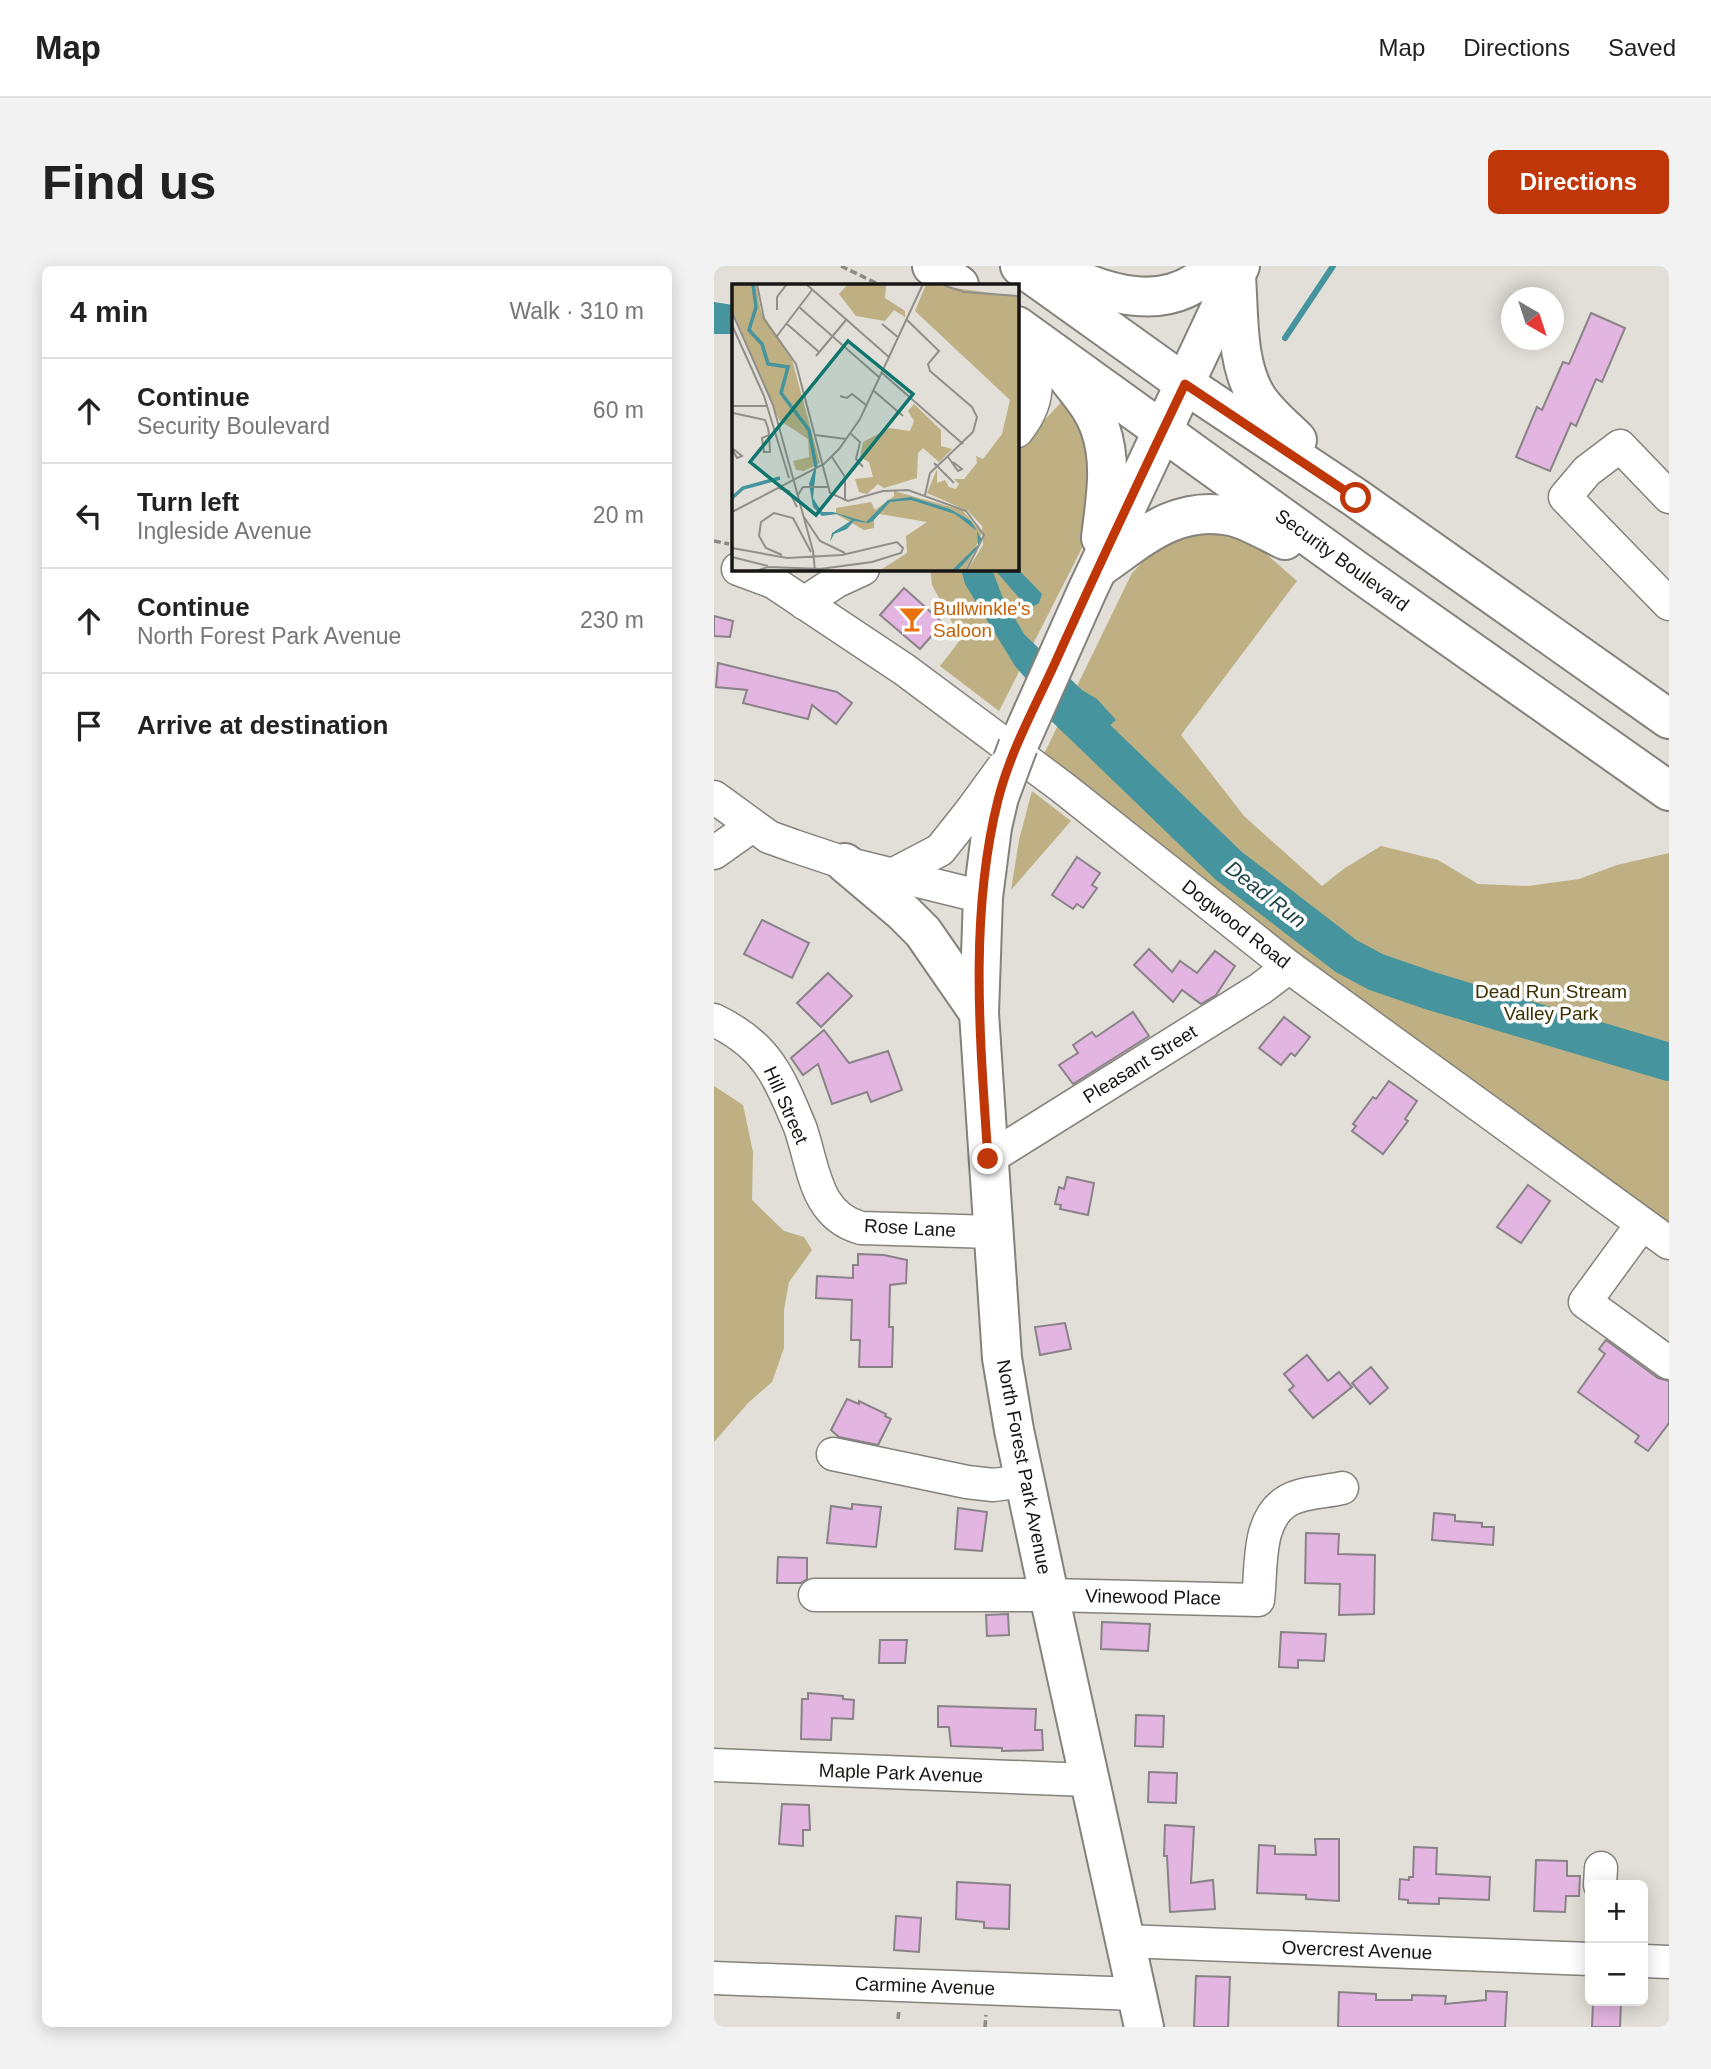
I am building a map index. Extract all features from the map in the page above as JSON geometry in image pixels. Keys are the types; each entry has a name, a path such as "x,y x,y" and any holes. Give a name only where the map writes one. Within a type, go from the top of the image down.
{"main road":[{"path":"932,266 958,284"},
{"path":"1020,266 1185,384 1356,498 1669,719"},
{"path":"1049,266 1073,279 1118,295 1144,298 1170,293 1230,269 1242,353 1256,396 1356,498"},
{"name":"North Forest Park Avenue","path":"1140,2010 1088,1780 1002,1358 979,1013 983,897 981,819 999,797 1018,746 1093,579 1185,384 1230,269"},
{"path":"1026,335 1089,405 1101,429 1107,455 1108,481 1093,579"},
{"name":"Security Boulevard","path":"1026,335 1669,790"},
{"path":"1093,579 1163,524 1187,515 1209,513 1233,517 1361,574"},
{"path":"845,863 923,932 979,1013"}],"street":[{"path":"1018,430 1030,412 1037,385 1026,335"},
{"path":"1669,498 1620,446 1587,471 1565,497 1669,604"},
{"name":"Dogwood Road","path":"714,566 732,568"},
{"name":"Dogwood Road","path":"740,570 773,582 905,670 1062,787 1289,967 1669,1243"},
{"path":"804,603 837,581 861,570"},
{"path":"714,797 769,836 845,863 983,897"},
{"path":"894,874 940,850 981,819"},
{"path":"714,853 752,826"},
{"name":"Pleasant Street","path":"988,1159 1260,989 1289,967"},
{"name":"Hill Street","path":"714,1020 734,1030 768,1062 782,1086 800,1128 818,1190 831,1211"},
{"name":"Rose Lane","path":"831,1211 847,1224 861,1228 993,1232"},
{"path":"1642,1224 1585,1302 1669,1363"},
{"path":"833,1454 967,1482 993,1485 1025,1481"},
{"name":"Vinewood Place","path":"815,1595 1049,1595 1258,1600 1269,1518 1291,1499 1342,1488"},
{"name":"Maple Park Avenue","path":"714,1765 1088,1780"},
{"name":"Overcrest Avenue","path":"1125,1941 1585,1959"},
{"path":"1648,1961 1669,1962"},
{"name":"Carmine Avenue","path":"714,1978 1140,2010"}],"path":[{"path":"841,266 878,284"},
{"path":"714,541 732,545"},
{"path":"985,2027 986,2012"}],"green space":[{"path":"1066,397 1091,449 1084,544 999,711 940,666 961,639 932,585 930,570 1018,570 1018,449"},
{"name":"Dead Run Stream Valley Park","path":"1186,530 1239,530 1297,581 1181,735 1244,816 1322,886 1381,846 1438,860 1478,884 1528,886 1579,879 1617,865 1669,853 1669,1232 1369,1014 1043,756 1132,573 1151,553"},
{"path":"1032,791 1071,821 1011,890 1019,840"},
{"path":"714,1086 743,1105 753,1152 752,1200 784,1231 804,1237 812,1250 789,1282 784,1310 784,1348 772,1382 748,1403 714,1442"}],"water":[{"path":"714,302 732,305 732,334 714,334"},
{"path":"1018,569 1042,594 1039,603 1029,609 995,570"},
{"path":"961,570 992,570 1002,596 1024,634 1082,690 1097,699 1116,720 1086,746 1015,666 965,584"}],"building":[{"path":"1591,313 1625,328 1602,382 1596,379 1576,426 1571,423 1550,471 1516,457 1537,407 1542,410 1563,362 1569,364"},
{"name":"Bullwinkle's Saloon","path":"904,588 943,623 920,649 880,615"},
{"path":"714,616 733,621 730,637 714,636"},
{"path":"718,663 837,692 852,703 836,724 812,705 808,719 743,703 747,690 716,687"},
{"path":"1077,857 1100,873 1092,885 1097,888 1083,908 1077,904 1073,909 1052,895"},
{"path":"762,920 809,943 792,978 744,954"},
{"path":"1149,949 1172,972 1180,961 1197,973 1215,951 1235,966 1216,995 1201,1004 1182,990 1173,1002 1134,965"},
{"path":"828,973 852,996 821,1027 797,1003"},
{"path":"1133,1012 1149,1036 1073,1084 1059,1065 1078,1053 1073,1045 1092,1032 1096,1037"},
{"path":"1284,1017 1310,1037 1295,1056 1291,1053 1281,1065 1259,1048"},
{"path":"824,1030 849,1063 888,1051 902,1090 871,1102 867,1092 832,1104 818,1064 803,1075 791,1058"},
{"path":"1389,1081 1417,1101 1405,1119 1408,1121 1383,1154 1352,1131 1356,1126 1353,1124"},
{"path":"1067,1177 1094,1183 1088,1215 1060,1209 1061,1205 1055,1204 1059,1187 1064,1189"},
{"path":"1528,1185 1550,1201 1521,1243 1497,1227"},
{"path":"858,1254 884,1255 907,1260 906,1283 890,1285 892,1367 859,1367 860,1340 851,1340 852,1300 816,1298 817,1276 853,1278 853,1265 858,1265"},
{"path":"1065,1323 1071,1349 1040,1355 1035,1327"},
{"path":"1606,1340 1658,1378 1669,1381 1669,1423 1648,1451 1635,1442 1639,1436 1578,1392 1605,1354 1599,1349"},
{"path":"1307,1355 1328,1381 1339,1372 1352,1387 1313,1418 1289,1390 1294,1386 1284,1374"},
{"path":"1371,1367 1388,1388 1370,1404 1352,1383"},
{"path":"847,1399 859,1404 859,1401 891,1419 878,1445 839,1437 831,1430"},
{"path":"852,1504 881,1507 876,1547 827,1543 831,1506 852,1509"},
{"path":"958,1508 987,1512 982,1551 955,1549"},
{"path":"1434,1513 1455,1515 1455,1521 1482,1523 1482,1527 1494,1527 1493,1545 1432,1540"},
{"path":"1306,1533 1339,1534 1338,1554 1375,1555 1374,1614 1339,1615 1340,1584 1305,1583"},
{"path":"778,1557 807,1558 807,1579 801,1583 777,1583"},
{"path":"1008,1614 1009,1635 987,1636 986,1615"},
{"path":"1102,1622 1150,1624 1148,1651 1101,1649"},
{"path":"1281,1632 1326,1634 1324,1661 1298,1660 1298,1668 1279,1667"},
{"path":"880,1640 907,1640 905,1663 879,1663"},
{"path":"808,1693 843,1696 843,1699 854,1700 853,1719 832,1718 831,1740 801,1739 802,1699 808,1699"},
{"path":"938,1706 1036,1709 1035,1730 1042,1730 1043,1750 1002,1751 1002,1748 951,1746 949,1727 938,1727"},
{"path":"1136,1715 1164,1716 1163,1747 1135,1746"},
{"path":"1149,1772 1177,1773 1176,1803 1148,1802"},
{"path":"782,1804 809,1805 810,1830 803,1830 803,1846 779,1844"},
{"path":"1165,1825 1194,1827 1191,1883 1213,1880 1215,1909 1170,1912 1167,1856 1164,1856"},
{"path":"1315,1839 1339,1839 1339,1901 1306,1899 1306,1895 1257,1893 1259,1845 1275,1846 1275,1854 1316,1855"},
{"path":"1414,1847 1437,1848 1436,1874 1490,1877 1489,1900 1439,1898 1439,1904 1408,1903 1408,1900 1399,1899 1400,1879 1409,1880 1409,1877 1413,1877"},
{"path":"1536,1860 1567,1861 1567,1876 1580,1876 1579,1896 1566,1896 1565,1912 1534,1911"},
{"path":"957,1882 1010,1885 1009,1929 984,1928 984,1922 956,1919"},
{"path":"896,1916 921,1918 919,1952 894,1950"},
{"path":"1196,1976 1230,1977 1228,2027 1194,2027"},
{"path":"1486,1991 1507,1992 1505,2027 1338,2027 1339,1992 1376,1994 1376,2000 1412,2000 1412,1995 1446,1996 1445,2004 1486,2000"},
{"path":"1593,2006 1621,2006 1620,2027 1592,2027"}],"waterway":[{"path":"1285,338 1333,266"},
{"name":"Dead Run","path":"1058,701 1229,866 1346,956 1376,972 1431,991 1669,1062"}],"place":[{"name":"Bullwinkle's Saloon","path":"912,619"}],"route":[{"path":"988,1159 979,1013 983,897 992,827 999,797 1018,746 1087,591 1185,384 1356,498"}]}
